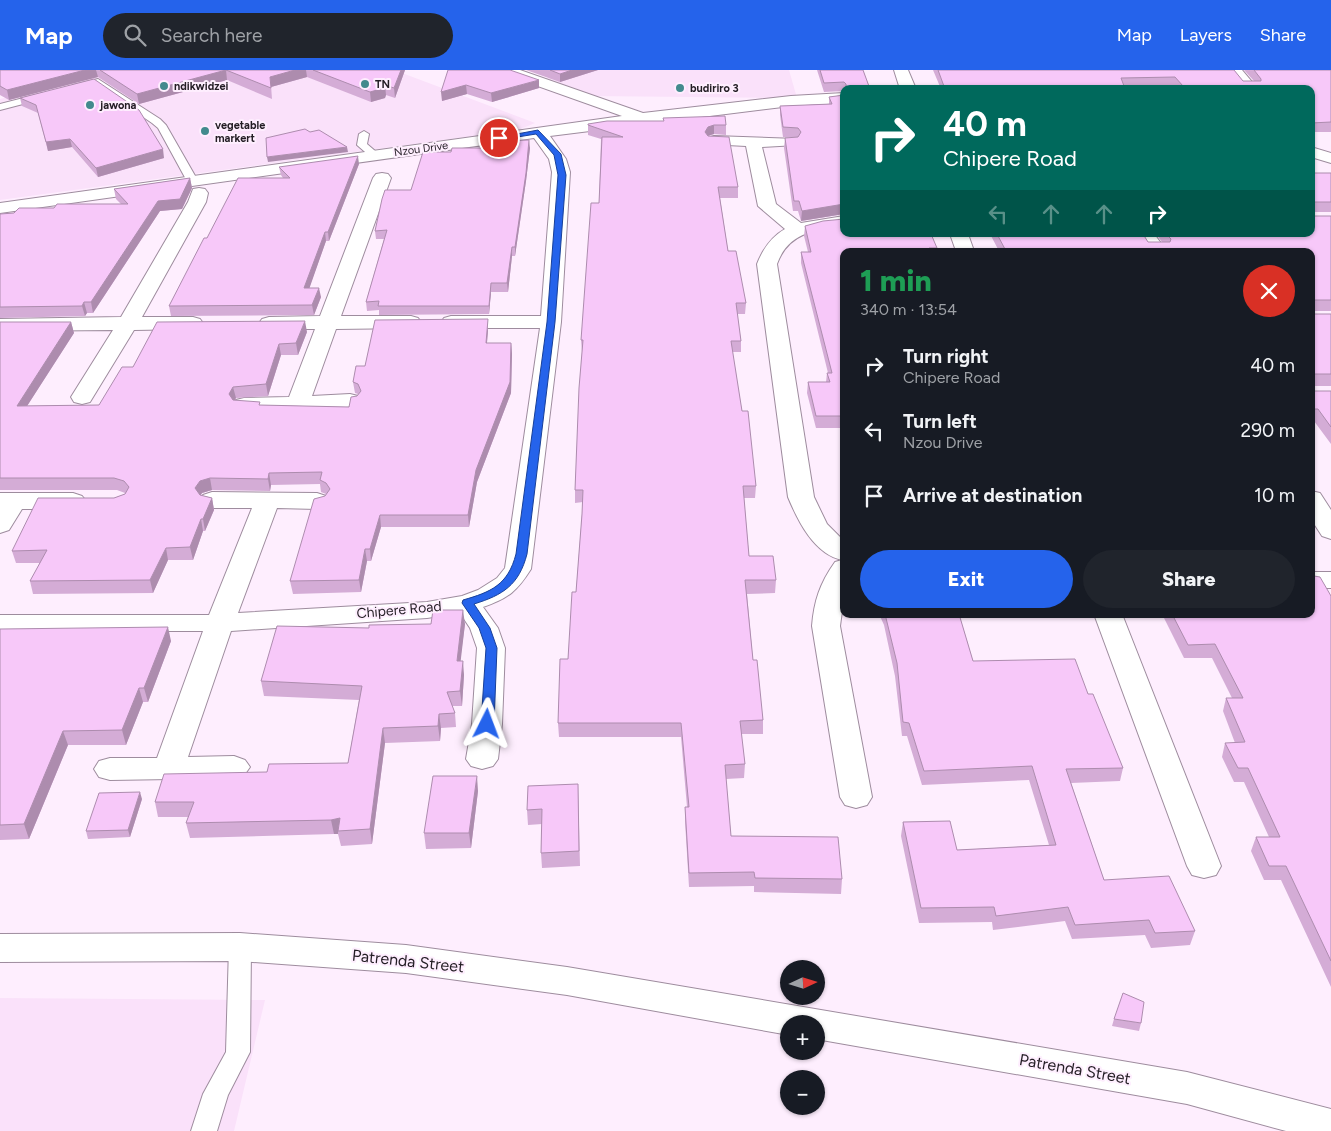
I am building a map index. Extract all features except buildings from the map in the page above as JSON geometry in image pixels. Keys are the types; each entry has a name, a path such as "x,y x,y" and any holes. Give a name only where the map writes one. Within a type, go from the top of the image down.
{"street":[{"path":"506,70 643,118"},
{"path":"901,70 907,85"},
{"path":"1234,70 1247,85"},
{"name":"Nzou Drive","path":"3,211 195,187 376,156 538,132 791,101 840,98"},
{"name":"Chipere Road","path":"0,623 220,623 427,610 467,603 488,596 507,584 518,569 522,554 551,322 562,175 557,154 538,132"},
{"path":"714,141 791,142"},
{"path":"752,141 767,206 798,230"},
{"path":"1315,153 1331,158"},
{"path":"298,404 382,178"},
{"path":"82,398 128,323 197,202 195,187"},
{"path":"840,222 812,226 798,230 783,238 770,251 767,264 801,497 812,523 834,547 840,551"},
{"path":"1147,237 1155,248"},
{"path":"248,323 551,322"},
{"path":"0,325 208,323"},
{"path":"244,405 350,401"},
{"path":"0,525 7,501 98,500"},
{"path":"212,500 316,501"},
{"path":"170,768 220,623 267,501"},
{"path":"1315,505 1331,531"},
{"path":"840,574 833,585 827,602 826,626 856,797"},
{"path":"1315,580 1331,580"},
{"path":"467,603 484,628 492,648 487,724 482,759"},
{"path":"1110,618 1204,866"},
{"path":"110,769 234,767"},
{"name":"Patrenda Street","path":"0,948 240,947 416,960 567,982 780,1019"},
{"name":"Patrenda Street","path":"825,1026 1187,1088 1331,1126"}],"lane":[{"path":"0,107 98,82 156,120 162,127 195,187"},
{"path":"364,134 362,145 376,156"},
{"path":"204,1131 216,1094 238,1052 240,947"}],"shaded area":[{"path":"115,70 394,70 535,123 518,130 0,200 0,99"},
{"name":"budiriro 3","path":"571,70 789,70 797,98 590,96 541,80"},
{"path":"0,998 265,1000 234,1131 0,1131"}],"place":[{"name":"TN","path":"365,84"},
{"name":"ndikwidzei","path":"164,86"},
{"name":"budiriro 3","path":"680,88"},
{"name":"jawona","path":"90,105"},
{"name":"vegetable markert","path":"205,131"}],"route":[{"path":"487,724 492,648 484,628 467,603 488,596 507,584 518,569 522,554 551,322 562,175 561,164 557,154 538,132 499,138"}]}
